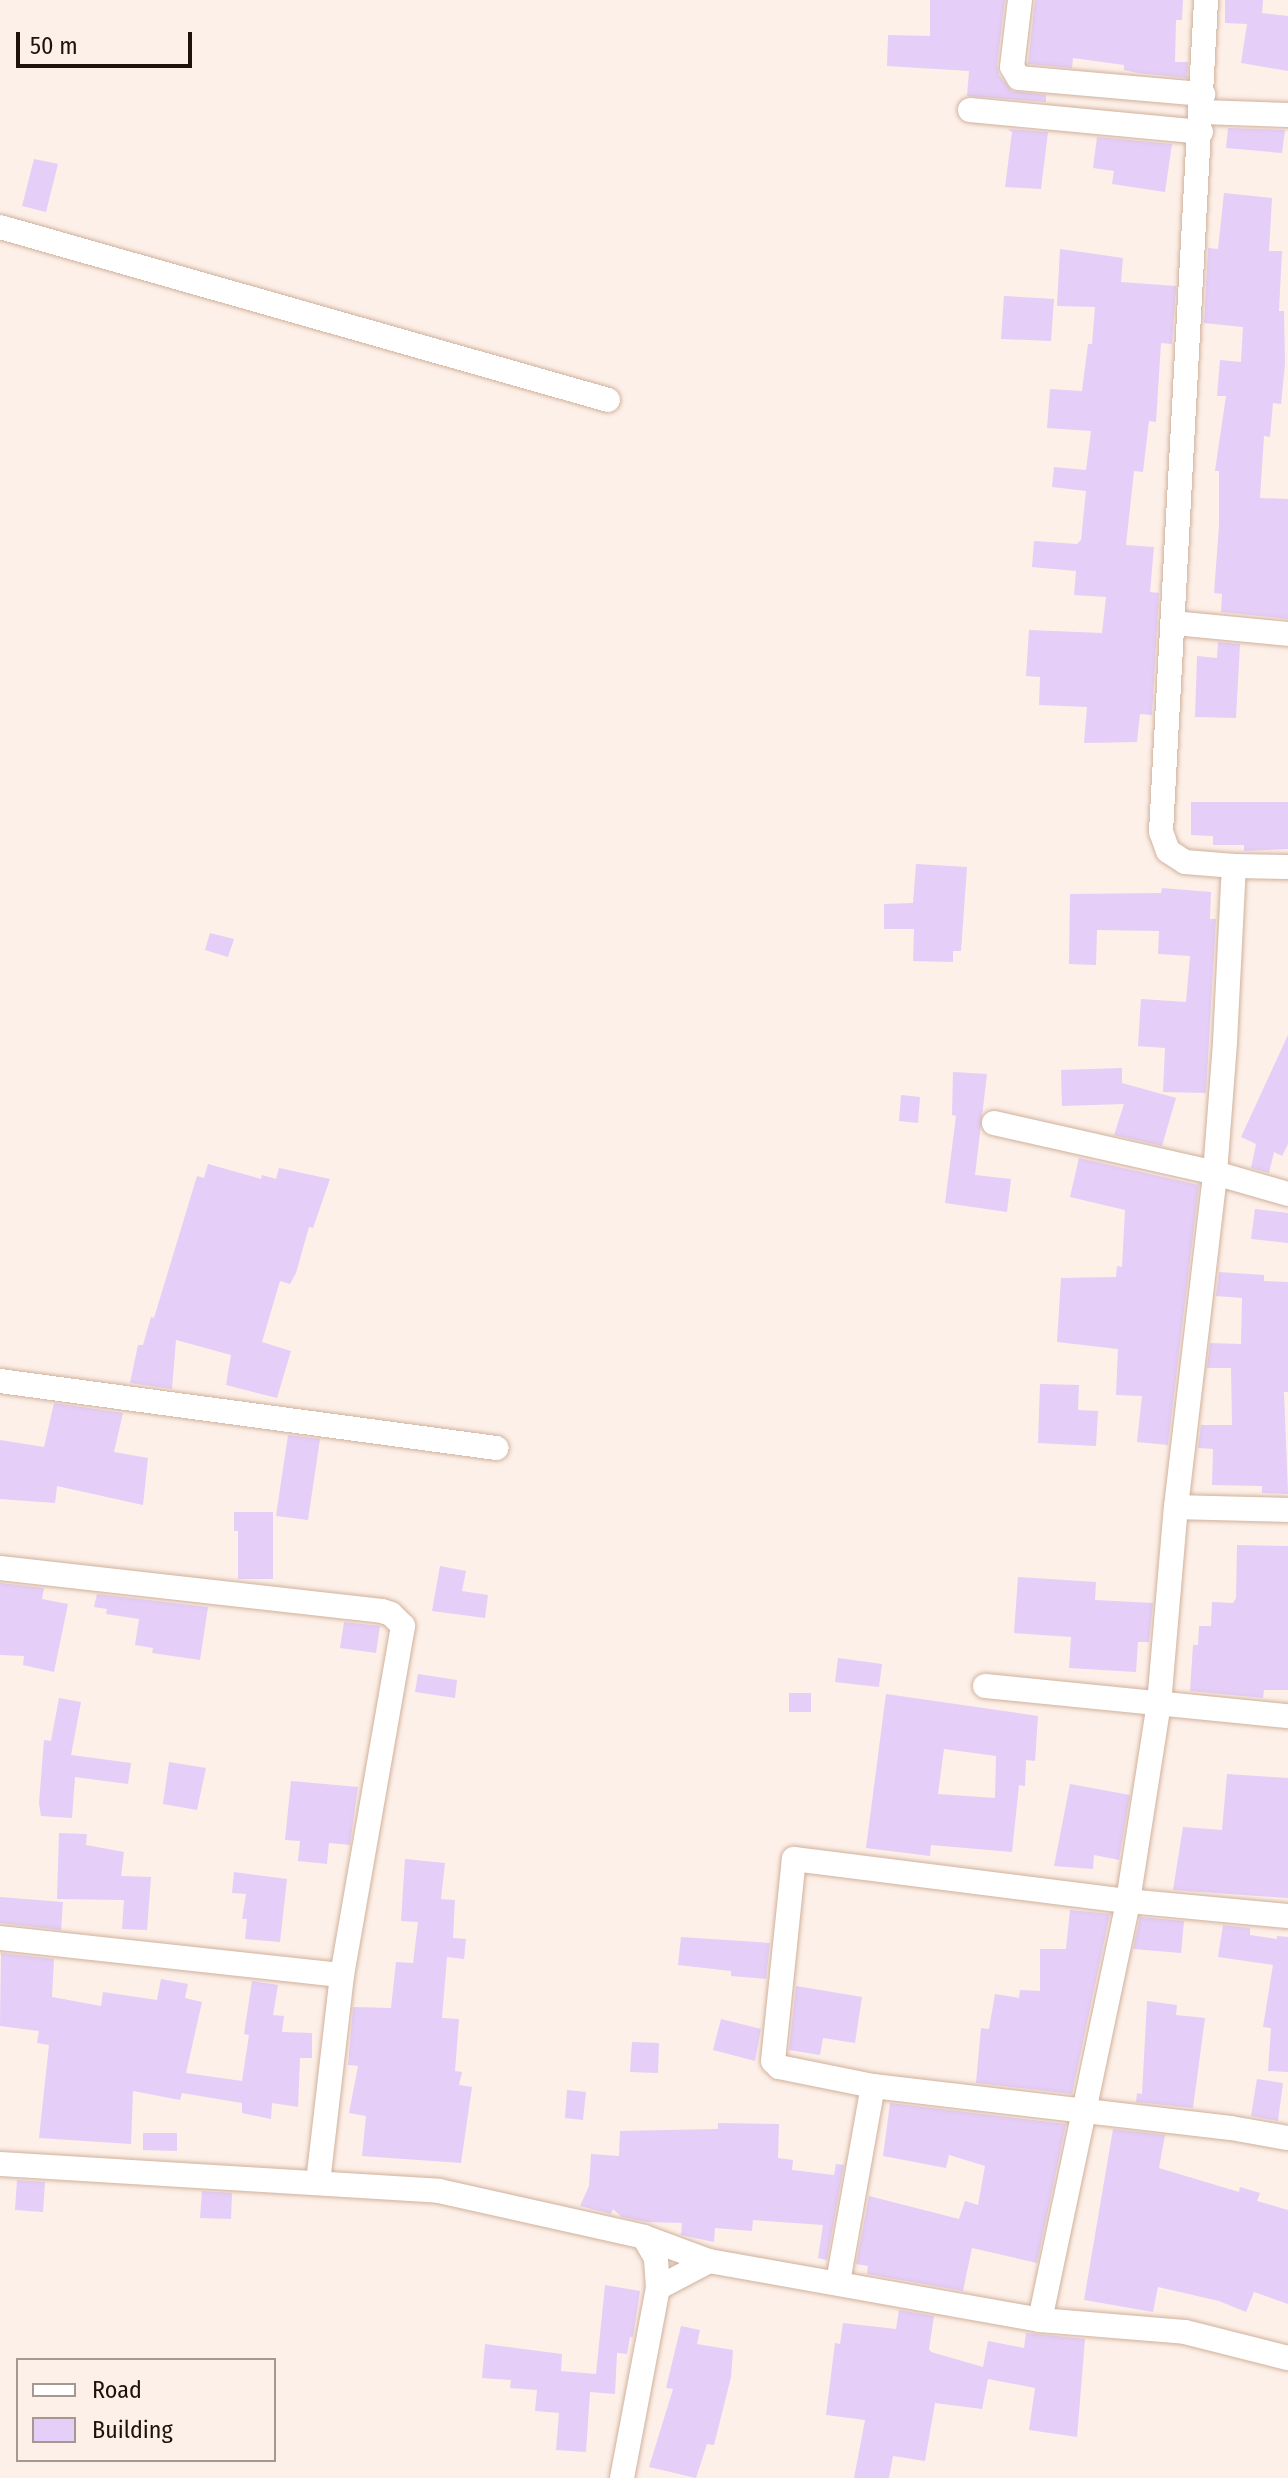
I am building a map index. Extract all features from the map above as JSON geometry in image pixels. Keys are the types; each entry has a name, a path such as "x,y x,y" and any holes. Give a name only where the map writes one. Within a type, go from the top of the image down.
{"street":[{"path":"1020,0 1012,67 1019,78 1202,113"},
{"path":"1206,0 1161,832 1168,851 1185,862 1288,867"},
{"path":"970,110 1288,115"},
{"path":"0,227 608,400"},
{"path":"1174,623 1288,634"},
{"path":"1040,2320 1128,1901 1159,1704 1176,1507 1215,1173 1234,866"},
{"path":"994,1123 1215,1173 1288,1194"},
{"path":"0,1381 496,1448"},
{"path":"1176,1507 1288,1510"},
{"path":"0,1568 382,1611 399,1619 404,1635 342,1975 318,2181"},
{"path":"985,1686 1288,1716"},
{"path":"1288,1916 1128,1901 794,1859 773,2061 779,2067 873,2086 1288,2138"},
{"path":"0,1938 342,1975"},
{"path":"838,2282 873,2086"},
{"path":"0,2164 318,2181 439,2191 644,2237 709,2261 1040,2320 1185,2332 1288,2358"},
{"path":"622,2478 658,2288 656,2258 644,2237"},
{"path":"658,2288 709,2261"}],"building":[{"path":"930,0 1005,0 997,65 999,75 1012,91 1046,95 1046,102 967,96 969,71 887,66 888,35 930,36"},
{"path":"1035,0 1183,0 1182,20 1176,20 1175,62 1188,62 1187,78 1138,73 1124,70 1124,65 1073,58 1072,68 1028,64"},
{"path":"1225,0 1263,0 1262,13 1288,16 1288,71 1241,63 1247,24 1225,23"},
{"path":"1228,128 1285,130 1282,153 1226,148"},
{"path":"1008,129 1048,132 1041,189 1005,187 1012,132"},
{"path":"1097,137 1172,144 1165,192 1112,184 1114,171 1093,168"},
{"path":"34,159 58,164 46,212 22,206"},
{"path":"1224,193 1272,198 1269,251 1282,251 1279,311 1284,311 1285,364 1281,404 1273,403 1270,437 1264,436 1260,498 1288,499 1288,619 1221,612 1222,594 1214,593 1219,526 1219,471 1215,471 1226,396 1217,396 1220,360 1241,362 1243,327 1204,323 1208,248 1218,249"},
{"path":"1060,249 1123,258 1121,282 1176,286 1172,344 1161,343 1156,422 1149,421 1143,472 1134,471 1126,545 1154,547 1150,592 1159,593 1152,715 1140,714 1137,742 1084,743 1087,707 1039,705 1040,677 1026,676 1029,630 1102,633 1106,597 1074,595 1076,571 1032,567 1034,541 1077,544 1081,540 1086,491 1052,487 1054,467 1086,470 1091,431 1047,428 1050,389 1082,391 1088,344 1092,344 1095,307 1057,306"},
{"path":"1004,296 1054,299 1051,341 1001,339"},
{"path":"1218,642 1240,644 1236,718 1195,717 1197,656 1217,658"},
{"path":"1191,802 1288,802 1288,849 1244,851 1244,845 1213,845 1213,836 1191,835"},
{"path":"916,864 967,867 961,951 953,951 953,962 913,961 914,929 884,929 884,904 913,903"},
{"path":"1162,888 1211,892 1210,919 1216,919 1206,1093 1163,1092 1165,1048 1138,1046 1141,999 1186,1002 1190,956 1158,954 1159,931 1097,930 1096,965 1069,964 1070,894 1161,893"},
{"path":"210,933 234,939 228,957 205,950"},
{"path":"1288,1035 1288,1144 1282,1156 1274,1152 1269,1173 1251,1168 1256,1144 1241,1137"},
{"path":"1122,1068 1122,1083 1176,1098 1162,1146 1114,1135 1124,1104 1062,1106 1061,1070"},
{"path":"953,1072 987,1074 975,1175 1011,1179 1007,1212 945,1203 956,1116 952,1115"},
{"path":"901,1095 920,1097 918,1123 899,1121"},
{"path":"1079,1158 1199,1185 1168,1445 1137,1442 1142,1396 1116,1395 1118,1349 1057,1342 1061,1278 1116,1277 1117,1266 1122,1267 1125,1210 1070,1197"},
{"path":"208,1164 261,1179 262,1175 276,1179 279,1168 330,1179 313,1228 309,1227 296,1273 290,1284 280,1281 262,1342 291,1351 277,1398 226,1385 231,1355 176,1340 172,1389 130,1383 138,1345 143,1345 151,1317 154,1318 197,1176 204,1178"},
{"path":"1255,1209 1288,1213 1288,1243 1251,1239"},
{"path":"1219,1272 1264,1275 1264,1281 1288,1282 1288,1392 1284,1392 1288,1494 1262,1493 1262,1486 1212,1485 1213,1449 1198,1448 1201,1425 1232,1425 1231,1368 1207,1368 1210,1343 1241,1344 1242,1298 1216,1296"},
{"path":"1040,1384 1079,1385 1078,1410 1098,1411 1096,1446 1038,1443"},
{"path":"54,1403 123,1413 114,1452 148,1458 143,1505 57,1486 55,1503 0,1499 0,1440 44,1447"},
{"path":"288,1435 320,1439 308,1520 276,1516"},
{"path":"234,1512 273,1512 273,1579 238,1579 238,1531 234,1531"},
{"path":"1237,1545 1288,1546 1288,1690 1264,1690 1263,1698 1190,1691 1193,1645 1198,1645 1199,1626 1211,1626 1212,1602 1233,1603 1236,1598"},
{"path":"440,1566 466,1571 462,1591 488,1595 485,1618 432,1611"},
{"path":"1018,1577 1096,1582 1095,1600 1153,1603 1149,1642 1138,1642 1136,1672 1069,1668 1071,1637 1014,1633"},
{"path":"0,1583 44,1588 42,1599 68,1604 54,1672 23,1665 24,1656 0,1655"},
{"path":"97,1594 208,1607 200,1660 152,1653 153,1648 135,1645 139,1619 106,1614 107,1609 94,1607"},
{"path":"344,1622 380,1626 376,1653 340,1648"},
{"path":"838,1658 882,1664 879,1687 835,1682"},
{"path":"418,1674 457,1680 455,1698 415,1692"},
{"path":"789,1693 811,1693 811,1712 789,1712"},
{"path":"886,1694 1038,1716 1035,1761 1026,1760 1025,1786 1019,1785 1012,1852 931,1845 930,1856 866,1848","holes":["944,1749 996,1756 995,1798 938,1794"]},
{"path":"59,1698 81,1702 71,1755 131,1763 128,1784 75,1777 72,1818 41,1816 39,1803 44,1740 51,1741"},
{"path":"169,1762 206,1768 197,1810 163,1804"},
{"path":"1227,1774 1288,1778 1288,1898 1173,1890 1183,1827 1222,1830"},
{"path":"291,1781 358,1787 350,1845 329,1843 327,1864 298,1861 300,1841 285,1840"},
{"path":"1070,1784 1130,1795 1119,1860 1094,1855 1093,1869 1054,1866"},
{"path":"59,1833 87,1834 86,1845 124,1852 121,1876 151,1877 147,1930 122,1929 124,1900 57,1899"},
{"path":"405,1859 445,1863 441,1899 455,1900 453,1938 466,1939 464,1959 447,1957 442,2018 459,2019 455,2071 462,2072 459,2085 472,2087 461,2163 362,2156 366,2116 349,2113 358,2066 348,2065 353,2007 391,2008 396,1962 413,1963 418,1922 401,1921"},
{"path":"234,1872 287,1879 280,1942 245,1939 247,1919 242,1919 246,1894 232,1893"},
{"path":"0,1897 63,1902 61,1930 0,1923"},
{"path":"1070,1910 1110,1914 1072,2094 976,2083 981,2028 989,2029 995,1994 1019,1998 1020,1990 1040,1991 1040,1949 1066,1949"},
{"path":"1140,1917 1184,1921 1181,1953 1133,1949"},
{"path":"1223,1925 1250,1928 1250,1935 1277,1939 1277,1936 1288,1937 1288,2072 1268,2071 1271,2028 1263,2027 1273,1965 1218,1957"},
{"path":"681,1937 770,1943 766,1979 731,1976 731,1971 678,1965"},
{"path":"1,1953 54,1959 52,1997 101,2006 103,1992 157,2000 161,1979 188,1984 185,1998 202,2002 186,2073 242,2081 249,2035 244,2034 252,1981 278,1985 273,2015 284,2016 282,2032 312,2033 312,2058 300,2058 298,2107 272,2103 271,2119 242,2113 242,2103 182,2093 180,2100 133,2091 131,2144 39,2138 49,2045 37,2043 39,2031 0,2026"},
{"path":"796,1986 862,1997 855,2043 823,2038 820,2055 789,2050"},
{"path":"1147,2001 1177,2005 1176,2015 1205,2018 1193,2108 1136,2102 1137,2093 1142,2094"},
{"path":"721,2019 761,2029 755,2061 713,2050"},
{"path":"632,2042 659,2043 658,2073 630,2072"},
{"path":"1257,2079 1283,2083 1278,2121 1251,2116"},
{"path":"567,2090 586,2092 583,2120 565,2118"},
{"path":"890,2103 1066,2124 1037,2263 972,2248 963,2291 867,2274 868,2266 856,2264 869,2196 959,2219 965,2201 978,2205 985,2166 949,2155 946,2168 883,2156"},
{"path":"718,2123 779,2124 778,2158 793,2160 792,2170 834,2175 836,2164 844,2165 827,2260 818,2258 823,2225 753,2220 752,2231 715,2228 714,2242 681,2235 682,2223 647,2222 622,2217 613,2209 611,2214 580,2206 589,2186 591,2154 619,2156 620,2131 718,2129"},
{"path":"1113,2129 1165,2135 1159,2168 1239,2192 1240,2187 1260,2193 1257,2201 1288,2210 1288,2304 1254,2292 1246,2312 1219,2301 1158,2287 1153,2312 1084,2300"},
{"path":"143,2133 177,2133 177,2151 143,2150"},
{"path":"17,2180 45,2182 43,2212 15,2210"},
{"path":"202,2191 232,2193 231,2219 200,2218"},
{"path":"605,2285 640,2291 633,2337 630,2337 627,2354 617,2353 615,2394 590,2392 586,2452 556,2450 559,2413 535,2411 537,2390 510,2388 511,2380 482,2378 485,2344 562,2354 561,2371 596,2374"},
{"path":"899,2310 934,2316 931,2352 983,2367 988,2341 1024,2348 1026,2333 1085,2339 1077,2437 1029,2430 1035,2388 988,2379 982,2409 935,2403 925,2461 893,2456 889,2478 854,2478 865,2420 826,2415 835,2343 840,2344 843,2323 896,2329"},
{"path":"681,2326 700,2330 697,2344 733,2350 731,2377 714,2445 707,2444 696,2478 649,2467 673,2389 666,2388"}]}
